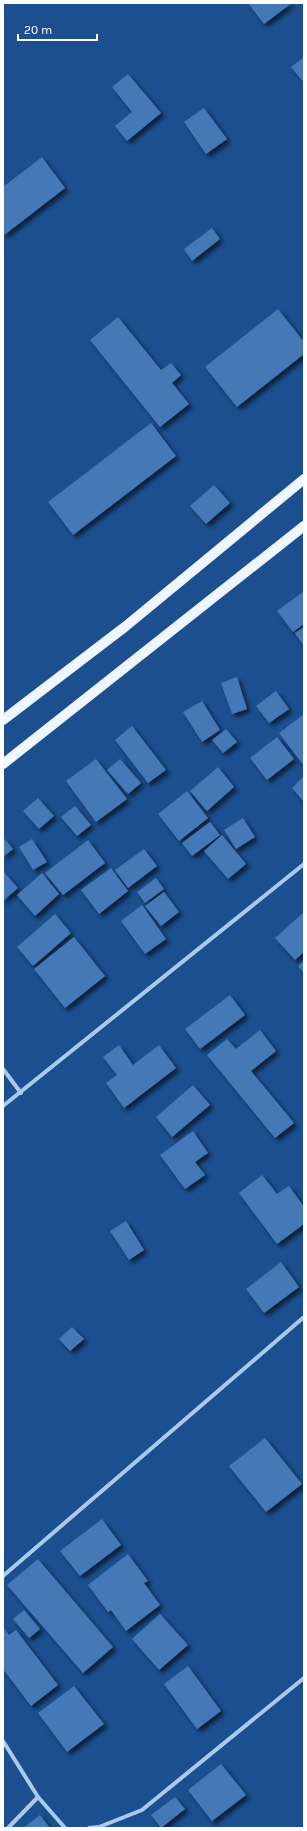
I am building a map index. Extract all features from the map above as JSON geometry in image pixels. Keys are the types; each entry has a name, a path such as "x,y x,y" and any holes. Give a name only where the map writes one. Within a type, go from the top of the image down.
{"main road":[{"path":"3,720 126,626 304,479"},
{"path":"3,764 304,526"}],"street":[{"path":"3,1106 304,864"},
{"path":"3,1069 21,1093"},
{"path":"3,1576 304,1317"},
{"path":"89,1828 99,1827 142,1810 304,1678"},
{"path":"3,1742 38,1797 65,1828"},
{"path":"8,1828 38,1797"}],"building":[{"path":"248,3 292,3 264,24"},
{"path":"304,57 304,83 291,67"},
{"path":"128,74 161,113 127,141 115,126 132,112 112,87"},
{"path":"204,108 227,139 206,154 184,122"},
{"path":"42,157 65,188 3,236 3,187"},
{"path":"212,228 220,239 192,261 184,249"},
{"path":"278,309 304,342 304,354 237,407 205,367"},
{"path":"118,317 161,370 171,363 181,375 172,383 189,404 160,427 90,340"},
{"path":"151,423 176,456 73,535 48,502"},
{"path":"214,485 230,503 206,524 190,506"},
{"path":"304,591 304,624 293,632 277,611"},
{"path":"304,627 304,646 295,633"},
{"path":"237,677 247,709 232,714 221,683"},
{"path":"276,691 289,709 269,723 256,706"},
{"path":"202,701 220,730 202,742 183,712"},
{"path":"304,714 304,766 279,733"},
{"path":"132,726 166,770 148,783 115,740"},
{"path":"226,729 237,742 223,753 212,740"},
{"path":"277,737 294,759 267,780 250,758"},
{"path":"96,759 127,799 96,822 66,781"},
{"path":"120,759 141,783 128,794 107,770"},
{"path":"218,767 234,787 207,811 190,791"},
{"path":"304,776 304,802 292,788"},
{"path":"187,791 208,818 179,841 158,814"},
{"path":"38,798 54,816 39,829 23,811"},
{"path":"75,806 91,825 77,836 61,817"},
{"path":"243,818 255,837 236,849 224,830"},
{"path":"210,822 220,835 192,856 182,843"},
{"path":"222,835 246,864 228,879 204,851"},
{"path":"3,837 13,849 3,857"},
{"path":"32,839 47,862 33,870 19,847"},
{"path":"88,840 105,863 63,895 45,873"},
{"path":"144,849 157,866 128,888 115,870"},
{"path":"111,868 128,891 99,914 81,890"},
{"path":"3,871 18,888 3,901"},
{"path":"42,873 59,894 35,916 17,895"},
{"path":"156,878 164,889 145,903 137,892"},
{"path":"164,892 179,912 161,926 145,906"},
{"path":"142,905 166,939 145,954 121,921"},
{"path":"304,912 304,952 295,960 275,938"},
{"path":"55,914 71,933 33,966 17,947"},
{"path":"74,937 105,976 65,1008 34,969"},
{"path":"304,961 304,973 298,966"},
{"path":"230,995 245,1015 200,1049 185,1029"},
{"path":"260,1030 276,1051 251,1071 294,1123 275,1138 207,1055 227,1039 236,1049"},
{"path":"119,1045 133,1065 159,1045 176,1068 124,1108 106,1083 117,1075 103,1057"},
{"path":"193,1085 210,1105 172,1137 156,1117"},
{"path":"193,1131 208,1153 195,1162 205,1175 185,1189 160,1155"},
{"path":"262,1175 277,1194 289,1186 304,1207 304,1224 277,1244 239,1193"},
{"path":"126,1221 144,1250 129,1260 110,1231"},
{"path":"281,1262 299,1287 264,1313 246,1289"},
{"path":"72,1327 84,1339 70,1351 59,1339"},
{"path":"265,1438 302,1484 266,1512 229,1466"},
{"path":"102,1519 121,1545 80,1576 60,1551"},
{"path":"128,1554 148,1581 144,1583 160,1605 126,1631 111,1610 108,1612 88,1585"},
{"path":"38,1559 113,1647 83,1673 7,1585"},
{"path":"24,1610 40,1629 29,1638 13,1619"},
{"path":"160,1614 188,1645 159,1670 132,1639"},
{"path":"3,1627 9,1635 16,1630 58,1685 31,1706 3,1669"},
{"path":"188,1666 221,1711 197,1729 164,1684"},
{"path":"74,1686 104,1724 67,1752 38,1713"},
{"path":"221,1764 246,1795 212,1821 188,1790"},
{"path":"175,1797 185,1809 161,1828 151,1815"},
{"path":"40,1815 50,1828 23,1828"}]}
